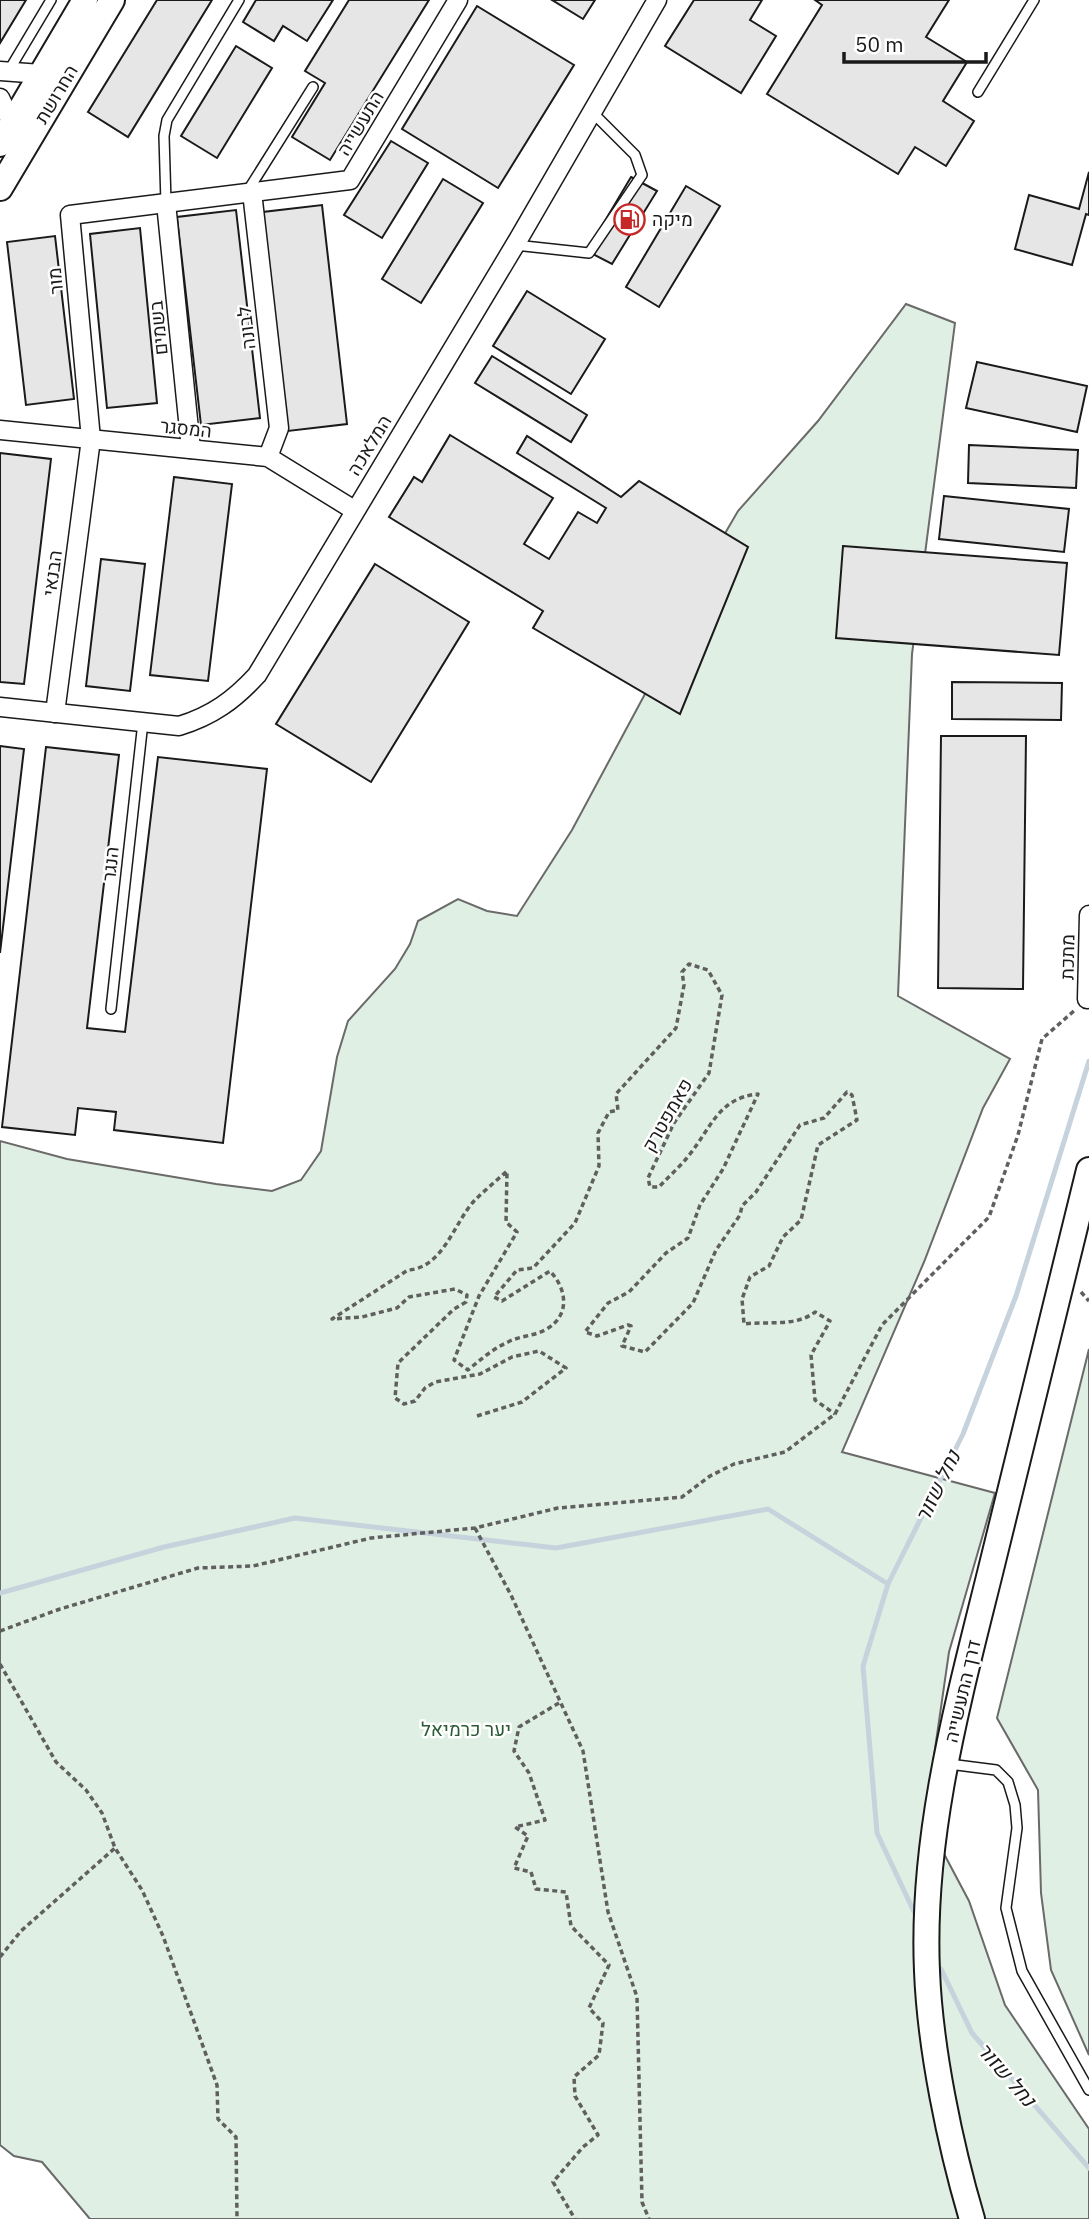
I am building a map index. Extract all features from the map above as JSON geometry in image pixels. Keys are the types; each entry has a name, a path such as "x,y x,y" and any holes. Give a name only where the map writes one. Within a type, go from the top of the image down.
{"street":[{"name":"החרושת","path":"6,134 85,0"},
{"name":"החרושת","path":"0,188 112,0"},
{"name":"התעשייה","path":"166,203 350,180 458,0"},
{"name":"המלאכה","path":"0,707 179,726 202,719 240,694 257,675 515,245 657,0"},
{"path":"4,72 41,74"},
{"path":"0,98 6,134"},
{"name":"לבונה","path":"249,193 279,428 268,457"},
{"name":"מור","path":"91,439 70,215 166,203"},
{"name":"בשמים","path":"166,203 191,449"},
{"name":"המסגר","path":"0,430 268,457 354,510"},
{"name":"הבנאי","path":"55,713 91,439"},
{"name":"מתכת","path":"1087,999 1089,915"},
{"name":"דרך התעשייה","path":"972,2219 958,2172 940,2076 927,1970 931,1853 946,1763 1089,1170"}],"lane":[{"path":"4,72 51,0"},
{"path":"166,203 164,136 167,120 239,0"},
{"path":"978,92 1034,0"},
{"path":"249,193 313,87"},
{"path":"515,245 589,253 642,175 635,155 592,112"},
{"name":"הנגר","path":"111,1009 143,722"},
{"path":"946,1763 996,1770 1008,1782 1015,1805 1017,1828 1006,1908 1022,1971 1089,2090"}],"path":[{"name":"פאמפטרק","path":"477,1416 522,1402 566,1368 539,1351 512,1357 480,1374 435,1382 425,1388 415,1401 404,1404 395,1398 398,1363 454,1309 466,1303 467,1295 455,1289 409,1297 397,1308 362,1317 332,1319 408,1270 417,1269 447,1245 472,1203 507,1171 506,1222 517,1232 479,1296 454,1360 468,1370 511,1340 545,1330 562,1308 564,1294 563,1284 550,1271 502,1301 494,1297 516,1270 533,1268 575,1223 599,1167 598,1133 609,1112 618,1110 616,1094 677,1028 684,985 682,972 689,964 708,970 722,995 709,1073 674,1123 648,1178 650,1187 659,1187 689,1156 719,1111 740,1096 758,1094 723,1169 700,1205 688,1238 666,1253 629,1292 608,1303 585,1332 597,1336 631,1326 622,1346 645,1352 693,1303 716,1250 740,1215 742,1206 757,1192 800,1125 824,1118 847,1092 852,1095 858,1121 818,1145 801,1220 783,1237 769,1266 750,1277 743,1299 744,1324 777,1321 796,1323 815,1312 830,1321 811,1355 816,1399 835,1414"},
{"path":"0,1632 60,1609 198,1568 253,1566 372,1538 475,1528 558,1508 682,1497 710,1476 734,1464 785,1452 835,1414 882,1325 989,1217 1018,1135 1042,1039 1087,999"},
{"path":"475,1528 511,1595 583,1751 608,1912 638,1997 642,2202 649,2219"},
{"path":"0,1664 56,1762 86,1790 102,1813 116,1848 142,1890 163,1936 217,2085 218,2119 236,2137 237,2219"},
{"path":"560,1702 519,1727 514,1751 529,1773 545,1820 516,1827 528,1836 514,1868 531,1872 536,1889 566,1892 571,1926 610,1965 589,2008 603,2022 599,2055 574,2077 575,2096 598,2135 583,2147 553,2182 575,2219"},
{"path":"0,1957 21,1931 116,1848"}],"green space":[{"name":"יער כרמיאל","path":"906,304 955,323 912,654 898,996 1010,1059 983,1108 924,1262 842,1452 995,1493 949,1652 925,1818 969,1901 1005,2005 1089,2129 1089,2219 90,2219 42,2162 14,2156 0,2145 0,1141 67,1159 216,1184 272,1191 301,1180 321,1151 337,1057 348,1021 395,969 410,944 418,921 458,899 487,911 517,916 572,830 667,653 713,554 738,511 818,421"},
{"path":"1089,1349 1089,2055 1051,1970 1041,1893 1038,1790 997,1718"}],"building":[{"path":"0,0 26,0 0,43"},
{"path":"157,0 212,0 128,137 88,112"},
{"path":"256,0 333,0 307,41 283,26 274,41 243,22"},
{"path":"349,0 429,0 330,160 292,137 325,83 305,71"},
{"path":"552,0 595,0 583,19"},
{"path":"694,0 762,0 750,20 776,36 741,93 665,46"},
{"path":"815,0 949,0 926,37 967,62 943,101 974,121 946,166 915,147 898,174 767,94 822,5"},
{"path":"477,6 574,65 498,188 402,129"},
{"path":"236,46 272,68 217,158 181,136"},
{"path":"391,141 428,163 382,238 344,215"},
{"path":"1089,172 1089,215 1086,214 1072,265 1015,249 1029,195 1079,209"},
{"path":"631,177 657,191 612,264 587,251"},
{"path":"443,179 483,203 421,303 382,279"},
{"path":"686,186 720,206 659,307 626,287"},
{"path":"322,205 347,424 288,431 263,212"},
{"path":"236,210 260,418 201,425 177,217"},
{"path":"140,228 157,403 107,408 90,234"},
{"path":"55,236 74,399 26,405 7,242"},
{"path":"527,291 605,339 571,394 493,346"},
{"path":"492,356 587,415 571,442 475,383"},
{"path":"977,362 1087,386 1077,432 966,408"},
{"path":"450,435 553,498 524,544 549,559 578,512 597,523 606,508 517,453 527,436 621,497 639,481 748,547 680,714 533,628 543,611 389,517 414,477 422,482"},
{"path":"969,445 1078,450 1076,488 968,483"},
{"path":"0,453 51,459 24,684 0,682"},
{"path":"174,477 232,484 208,681 150,675"},
{"path":"944,496 1069,509 1064,552 939,539"},
{"path":"843,546 1067,563 1059,655 836,638"},
{"path":"101,559 145,564 130,691 86,686"},
{"path":"375,564 469,622 371,782 276,724"},
{"path":"952,682 1062,683 1061,720 952,719"},
{"path":"941,736 1026,736 1023,989 938,988"},
{"path":"0,746 24,749 0,953"},
{"path":"46,747 119,755 87,1028 125,1032 158,757 267,769 223,1143 114,1130 116,1112 78,1108 75,1135 2,1127"}],"waterway":[{"name":"נחל שזור","path":"915,1914 877,1833 863,1666 888,1584 963,1434 1016,1296 1089,1061"},
{"path":"0,1593 164,1547 295,1518 556,1548 768,1509 888,1584"},
{"name":"נחל שזור","path":"941,1969 972,2033 1089,2168"}],"place":[{"name":"מיקה","path":"629,219"}]}
